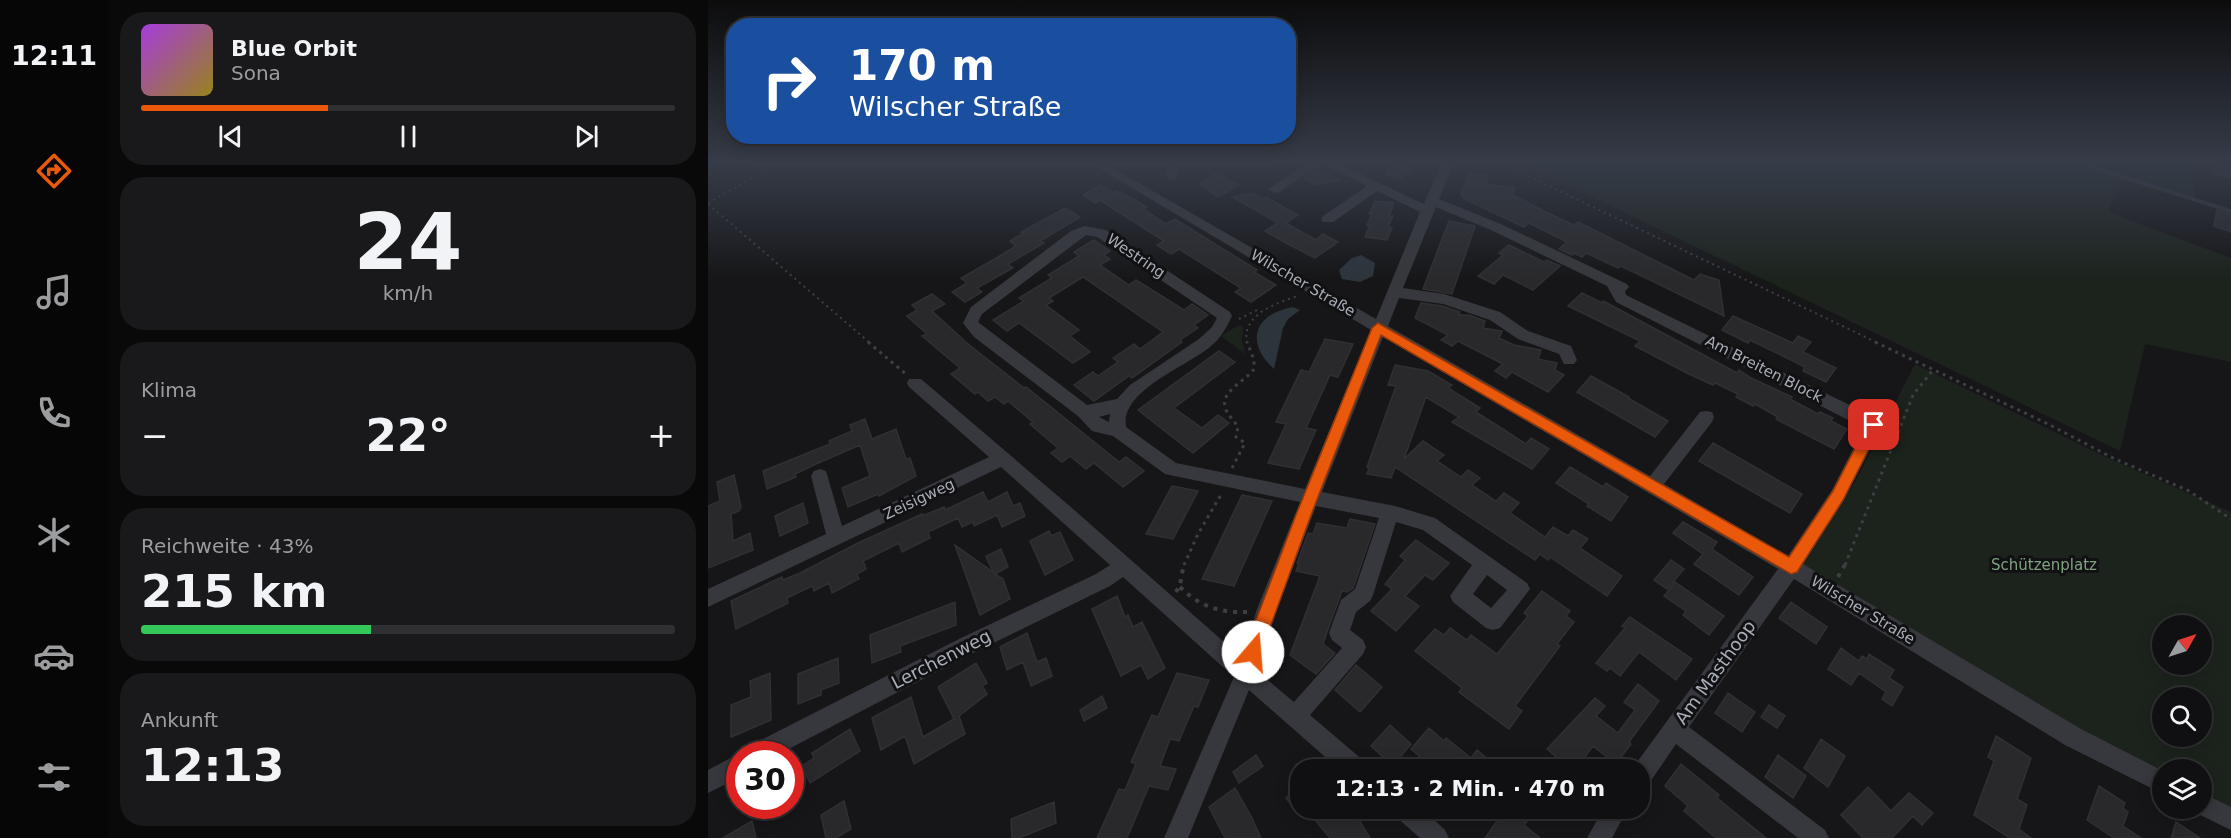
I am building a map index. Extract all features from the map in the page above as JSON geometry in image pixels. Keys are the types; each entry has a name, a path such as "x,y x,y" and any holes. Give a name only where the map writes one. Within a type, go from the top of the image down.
{"street":[{"name":"Wilscher Straße","path":"1164,202 1791,567 2073,737 2152,777"},
{"path":"1328,219 1353,202"},
{"name":"Am Breiten Block","path":"1421,202 1498,228 1613,283 1621,298 1874,425 1838,495 1791,567"},
{"path":"1176,838 1246,674 1267,609 1311,496 1430,202"},
{"name":"Westring","path":"1232,319 1101,232 1085,230 1076,234 976,311 970,323 979,333 1084,412 1098,426 1118,430 1171,469 1311,496 1429,524 1485,563"},
{"path":"1394,292 1444,298 1495,316 1513,326 1523,335 1566,350 1569,360"},
{"path":"1118,430 1116,417 1122,404 1136,390 1217,333 1232,319"},
{"path":"915,383 1344,759"},
{"path":"1084,412 1122,404"},
{"path":"1653,486 1706,417"},
{"name":"Zeisigweg","path":"708,598 979,471 1002,458"},
{"path":"820,477 836,538"},
{"path":"1295,716 1356,647 1339,633 1348,606 1363,595 1390,513"},
{"name":"Lerchenweg","path":"782,741 966,646 1104,580 1125,565"},
{"name":"Am Masthoop","path":"1650,763 1791,567"},
{"path":"1674,729 1817,838"},
{"path":"708,782 726,772"},
{"path":"2212,809 2231,819"},
{"path":"1415,819 1437,838"},
{"path":"1599,838 1610,819"}],"path":[{"path":"1583,202 2048,424 2113,458 2190,491 2231,519"},
{"path":"708,204 915,383"},
{"path":"1232,319 1244,319 1257,310 1260,311 1317,290"},
{"path":"1166,605 1180,587 1184,563 1245,443 1236,437 1238,427 1224,403 1227,396 1253,371 1255,362 1244,340 1247,326 1260,311"},
{"path":"1232,319 1247,326"},
{"path":"1831,591 1846,563 1913,395 1933,370"},
{"path":"1180,587 1191,599 1206,608 1230,612"}],"green space":[{"path":"1603,202 2113,202 2108,212 2231,258 2231,362 2145,344 2120,451"},
{"path":"1239,325 1243,327 1242,340 1245,354 1221,336"},
{"name":"Schützenplatz","path":"1915,364 2110,459 2231,512 2231,810 2212,800 2212,759 2152,759 2152,769 2074,729 1802,567 1856,480"}],"shaded area":[{"path":"1361,255 1375,263 1373,276 1360,282 1342,279 1339,270 1352,258"},
{"path":"1293,307 1300,310 1288,319 1283,328 1274,369 1259,348 1258,330 1262,322 1270,316"}],"building":[{"path":"1103,202 1139,202 1147,207 1143,209 1166,224 1175,219 1257,270 1254,272 1276,285 1251,302 1235,292 1241,288 1179,249 1171,254 1157,245 1164,241"},
{"path":"1242,202 1275,202 1298,215 1286,223 1316,240 1323,234 1338,242 1315,258 1265,231 1278,223"},
{"path":"1374,202 1394,203 1389,216 1393,216 1388,227 1392,228 1387,240 1365,237 1372,214 1369,214"},
{"path":"1471,202 1527,202 1574,225 1578,222 1694,280 1700,274 1719,280 1724,316 1621,266 1618,268 1586,253 1582,257 1574,253 1572,255 1559,249 1567,242 1529,223 1524,227"},
{"path":"1065,208 1080,217 1040,241 1044,243 1008,264 1013,268 977,288 982,292 965,302 952,292 967,283 961,278 1016,246 1010,241 1024,233 1021,232"},
{"path":"2217,210 2231,214 2231,232 2214,226"},
{"path":"1449,221 1475,226 1452,294 1423,289"},
{"path":"1094,240 1110,251 1104,255 1110,259 1100,265 1129,285 1136,280 1184,310 1192,304 1208,315 1194,325 1198,328 1180,340 1182,342 1132,378 1129,376 1094,401 1074,385 1093,372 1098,376 1118,362 1113,358 1134,344 1140,349 1163,332 1083,277 1049,298 1053,301 1046,305 1079,330 1070,336 1090,352 1073,363 1019,323 1007,331 993,320 1024,301 1019,298 1052,278 1048,275 1079,256 1074,252"},
{"path":"1509,245 1544,262 1547,260 1560,266 1533,290 1503,275 1494,284 1478,276 1503,255 1499,253"},
{"path":"1582,293 1609,304 1737,373 1739,370 1792,397 1790,399 1818,414 1820,412 1833,418 1831,421 1847,429 1834,449 1776,419 1778,417 1755,404 1753,406 1736,397 1738,394 1689,374 1635,346 1640,341 1568,306"},
{"path":"932,294 945,304 932,311 968,344 1024,388 1026,387 1119,462 1126,457 1144,471 1123,487 1094,463 1086,469 1070,456 1062,462 1051,453 1058,448 1030,424 1033,422 1008,401 1004,404 995,397 988,401 978,392 975,394 951,374 960,368 922,336 927,334 907,316 917,310 912,305"},
{"path":"1421,303 1442,306 1460,312 1459,315 1469,315 1485,321 1483,328 1502,331 1499,338 1514,345 1541,350 1538,359 1557,363 1555,370 1564,375 1548,392 1512,372 1506,378 1495,371 1503,364 1458,341 1452,346 1441,340 1448,335 1415,318"},
{"path":"1733,316 1793,343 1798,336 1811,342 1803,352 1836,368 1826,382 1803,371 1805,367 1750,340 1748,343 1722,330"},
{"path":"1325,339 1353,344 1338,377 1330,375 1306,428 1316,430 1299,469 1268,463 1286,424 1276,422 1301,370 1309,372"},
{"path":"1219,351 1235,362 1174,408 1202,428 1218,415 1229,423 1193,453 1138,410"},
{"path":"1395,365 1428,371 1452,385 1448,388 1480,408 1476,412 1526,444 1531,438 1549,449 1532,469 1452,422 1459,417 1426,397 1404,459 1423,441 1444,455 1437,461 1461,477 1468,470 1480,478 1472,485 1496,501 1504,493 1519,503 1510,513 1545,537 1553,527 1568,536 1573,530 1588,539 1580,548 1622,576 1607,596 1550,557 1548,560 1540,554 1535,560 1395,467 1391,478 1367,474 1369,468 1367,467 1396,386 1388,385"},
{"path":"1591,376 1668,421 1655,437 1577,392"},
{"path":"865,419 872,439 896,429 906,459 910,458 916,476 879,496 878,494 848,507 842,488 870,476 860,445 767,489 763,471 830,444 829,441 852,431 850,425"},
{"path":"1713,443 1802,494 1790,513 1699,461"},
{"path":"1570,467 1603,487 1606,483 1628,497 1611,521 1556,483"},
{"path":"734,475 741,507 739,511 731,514 733,541 750,533 753,550 708,568 708,506 720,501 717,482"},
{"path":"1172,486 1198,491 1173,539 1146,534"},
{"path":"983,492 988,502 1007,492 1013,506 1020,503 1025,516 1002,527 997,515 974,526 973,522 962,527 958,518 928,532 930,538 902,552 899,543 863,561 866,569 857,574 859,579 832,593 829,583 814,591 812,586 787,598 788,603 736,629 731,601 782,577 783,580 800,573 922,514 922,516 944,507 945,510"},
{"path":"1242,495 1272,501 1234,586 1202,579"},
{"path":"803,503 808,523 780,536 775,516"},
{"path":"1350,519 1375,524 1353,588 1347,592 1342,591 1323,644 1335,653 1316,674 1290,655 1320,576 1296,571 1299,563 1297,563 1308,533 1313,534 1317,523 1347,528"},
{"path":"1683,522 1717,542 1712,549 1753,577 1739,595 1694,564 1703,554 1673,533"},
{"path":"1049,531 1051,536 1060,532 1073,560 1045,575 1030,541"},
{"path":"1416,540 1449,563 1433,580 1425,575 1405,596 1419,606 1396,631 1371,611 1392,589 1385,584 1405,560 1400,556"},
{"path":"955,545 993,572 986,556 1001,549 1008,567 995,574 1003,579 1010,599 980,615"},
{"path":"1671,560 1684,569 1667,589 1654,580"},
{"path":"1675,582 1724,616 1709,635 1683,615 1686,611 1664,596"},
{"path":"1542,591 1570,611 1566,616 1574,622 1557,644 1560,646 1515,706 1522,711 1509,729 1459,692 1462,688 1415,651 1435,629 1444,635 1450,628 1467,640 1471,635 1497,654 1528,616 1524,613"},
{"path":"1117,596 1125,617 1128,615 1133,627 1142,622 1165,668 1148,679 1141,665 1121,676 1092,609"},
{"path":"955,602 956,625 900,646 901,652 872,663 870,635"},
{"path":"1791,602 1827,627 1816,644 1779,618"},
{"path":"1630,617 1692,659 1676,680 1639,652 1620,676 1610,668 1607,671 1596,663 1625,628 1622,626"},
{"path":"1027,633 1037,662 1046,658 1052,676 1031,686 1023,662 1007,670 1000,647"},
{"path":"1841,648 1859,661 1862,656 1867,659 1869,654 1894,670 1889,678 1903,687 1892,706 1882,699 1886,692 1859,673 1851,685 1828,669"},
{"path":"838,658 839,683 821,690 821,695 798,704 798,674"},
{"path":"976,663 987,683 982,686 987,694 959,716 965,734 914,764 905,736 881,750 872,718 911,697 923,737 954,719 938,687"},
{"path":"1356,665 1382,687 1360,712 1335,690"},
{"path":"770,673 771,720 731,737 731,705 751,697 750,681"},
{"path":"1177,673 1209,680 1198,707 1194,706 1179,741 1170,739 1160,766 1176,769 1168,790 1149,786 1127,838 1097,838 1119,789 1125,790 1136,764 1131,762 1152,715 1158,717"},
{"path":"1638,684 1659,701 1629,742 1631,744 1620,759 1610,759 1593,746 1583,759 1558,759 1547,749 1595,698 1605,706 1596,716 1618,733 1635,710 1624,702"},
{"path":"1728,693 1755,712 1742,732 1715,713"},
{"path":"1102,696 1107,708 1084,721 1080,710"},
{"path":"1769,705 1785,716 1777,728 1761,717"},
{"path":"1390,725 1411,744 1399,759 1385,759 1371,746"},
{"path":"1429,728 1444,741 1446,738 1471,758 1477,750 1488,759 1422,759 1411,749"},
{"path":"850,729 860,751 810,783 804,765 814,758 812,753"},
{"path":"1996,736 2031,758 2017,799 2027,805 2019,829 2031,838 2010,838 1974,815 1994,761 1988,757"},
{"path":"1821,739 1845,756 1828,787 1804,768"},
{"path":"1256,755 1263,766 1239,783 1233,772"},
{"path":"1778,755 1806,776 1793,798 1765,777"},
{"path":"1681,764 1719,795 1717,798 1766,838 1716,838 1684,811 1688,806 1665,786"},
{"path":"2099,786 2125,803 2123,808 2128,812 2123,826 2141,838 2114,838 2087,820"},
{"path":"1868,787 1891,811 1909,793 1933,813 1922,825 1913,816 1892,838 1863,838 1841,815"},
{"path":"1235,788 1261,838 1225,838 1209,807"},
{"path":"844,801 851,829 836,838 826,838 821,815"},
{"path":"1054,802 1056,823 1019,838 1012,838 1011,819"},
{"path":"1314,819 1359,819 1370,838 1330,838"},
{"path":"1498,819 1525,819 1527,821 1524,825 1540,838 1485,838"},
{"path":"752,821 756,838 723,838"},
{"path":"2176,822 2200,838 2171,838"}],"waterway":[{"path":"2203,202 2231,211"}],"route":[{"path":"1253,652 1303,515 1378,328 1791,567 1838,495 1874,425"}]}
